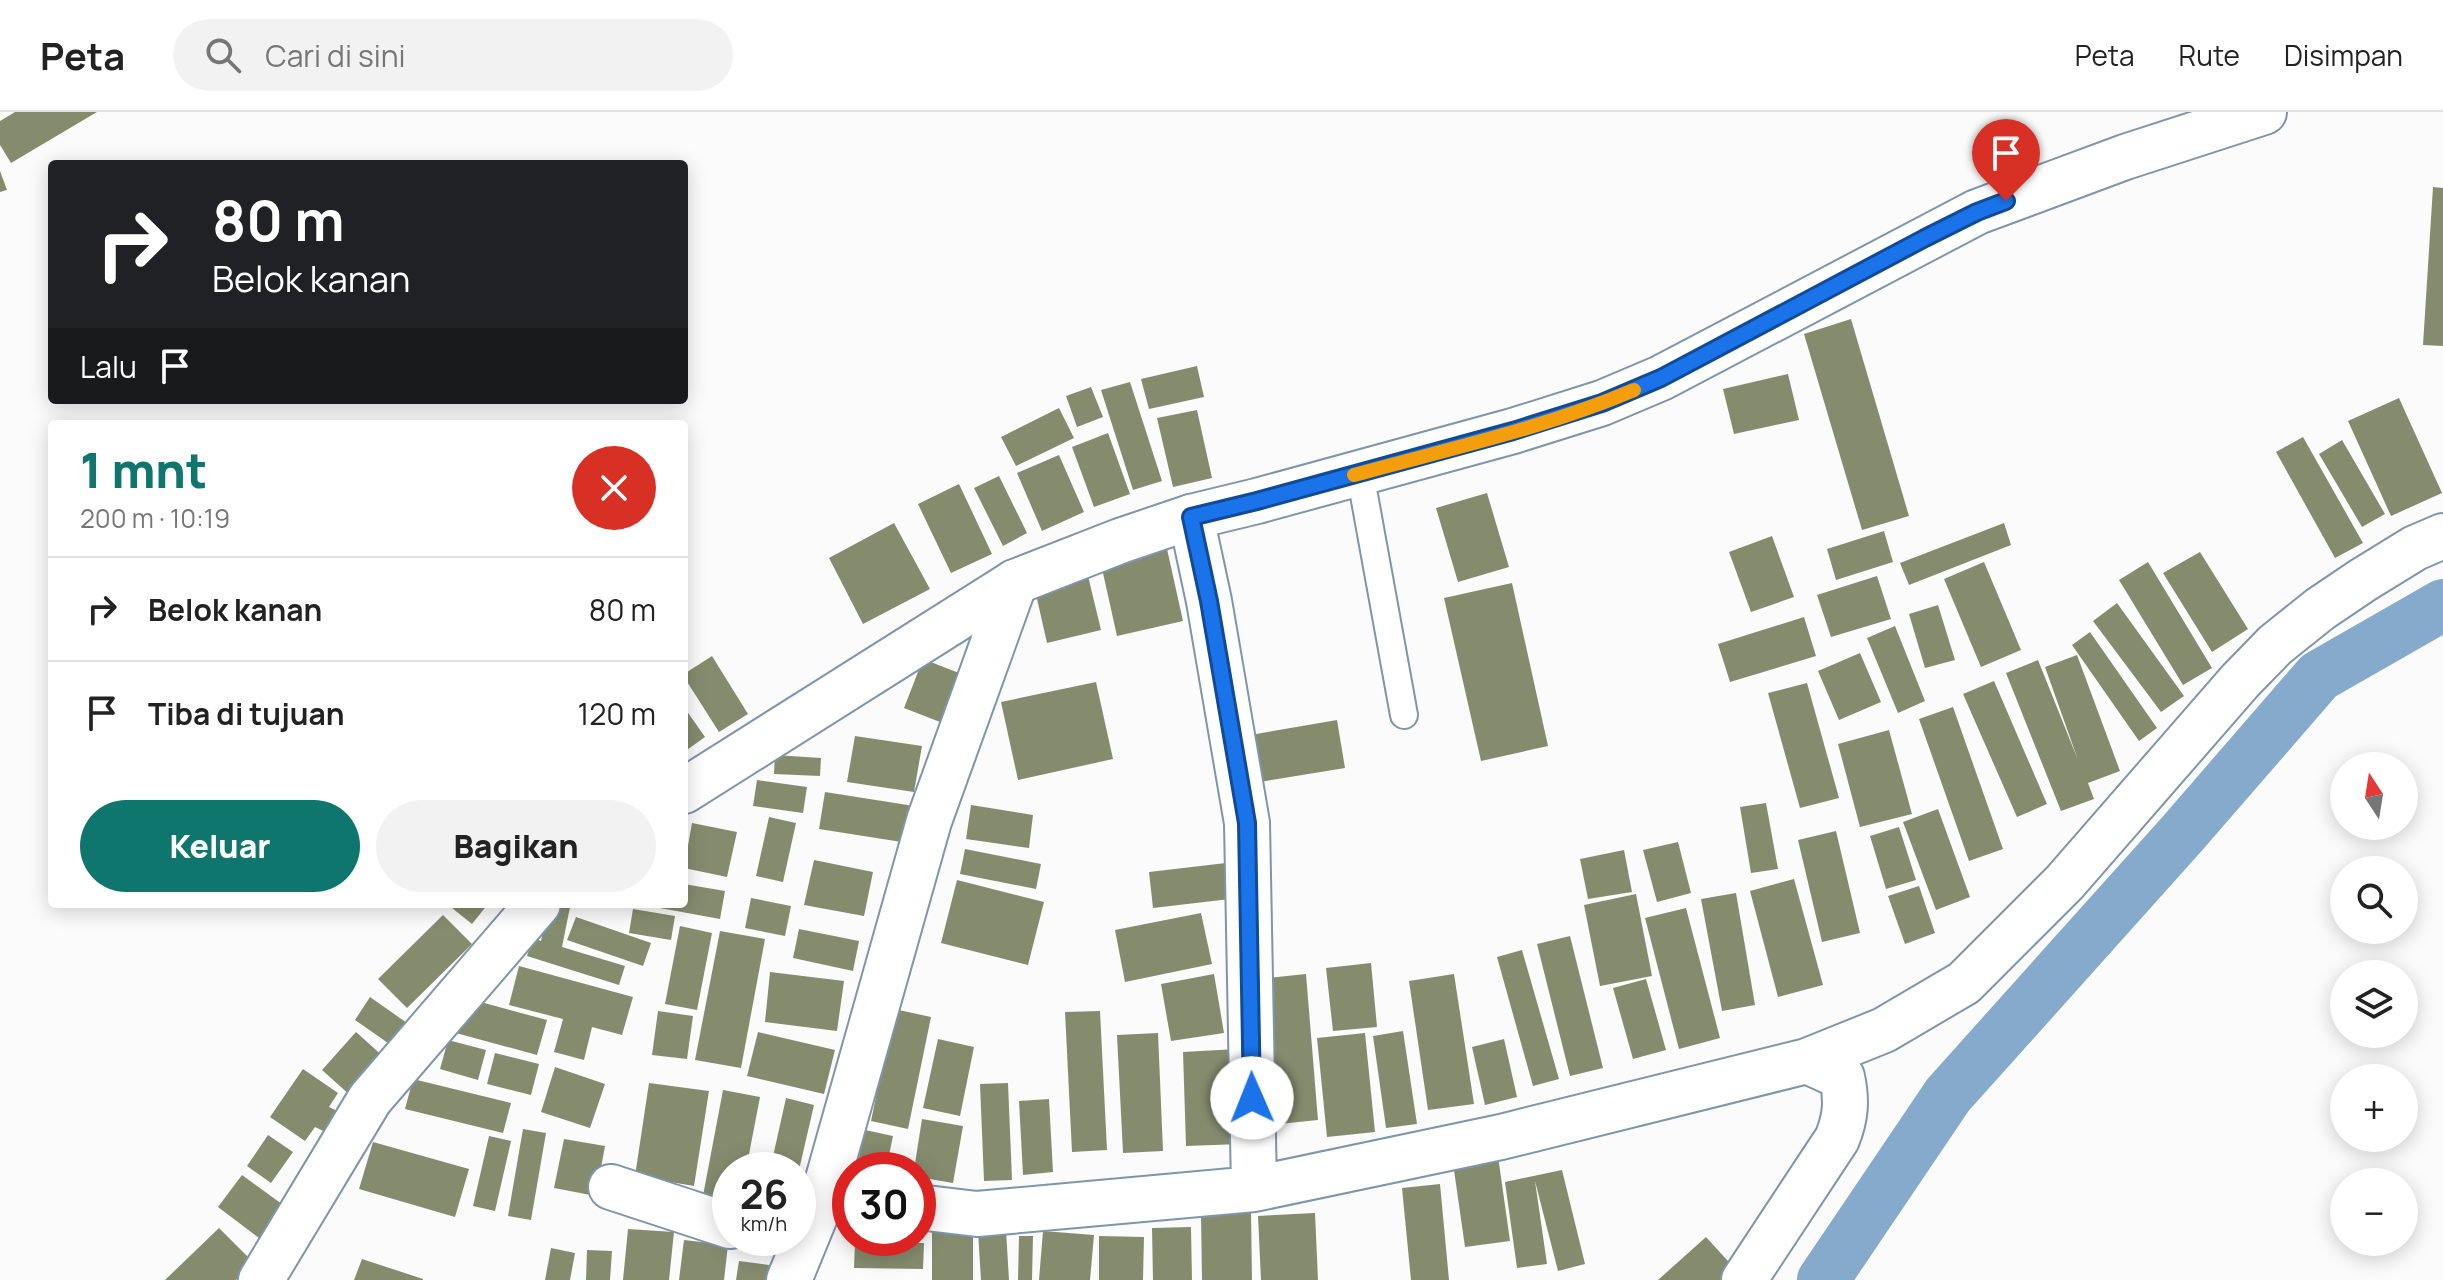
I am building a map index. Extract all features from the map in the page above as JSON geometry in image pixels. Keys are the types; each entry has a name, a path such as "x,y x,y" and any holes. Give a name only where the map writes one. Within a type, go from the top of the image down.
{"street":[{"path":"688,788 1015,582 1191,517 1513,431 1602,403 1661,378 1977,212 2125,157 2264,112"},
{"path":"1191,517 1209,601 1247,823 1254,1189"},
{"path":"936,1209 977,1214 1254,1189 1501,1137 1807,1061 1884,1030 1964,983 2065,882 2275,645 2363,580 2415,548 2443,536"},
{"path":"848,1152 929,821 1015,582"},
{"path":"261,1280 370,1099 535,908"},
{"path":"1744,1280 1837,1139 1844,1121 1847,1098 1842,1077 1807,1061"},
{"path":"611,1187 712,1220"},
{"path":"816,1221 832,1203"}],"lane":[{"path":"1360,473 1404,715"}],"building":[{"path":"15,112 97,112 11,163 0,145 0,121"},
{"path":"0,171 7,190 0,192"},
{"path":"2433,187 2443,188 2443,346 2423,345"},
{"path":"1851,319 1909,516 1862,530 1804,334"},
{"path":"1197,366 1204,397 1149,409 1141,379"},
{"path":"1788,374 1799,420 1734,434 1723,389"},
{"path":"1130,382 1162,481 1133,490 1101,390"},
{"path":"1091,387 1103,417 1077,427 1066,396"},
{"path":"2399,398 2442,493 2391,516 2348,421"},
{"path":"1059,408 1074,438 1016,466 1001,437"},
{"path":"1197,410 1212,478 1173,487 1157,418"},
{"path":"1108,433 1130,494 1094,507 1072,447"},
{"path":"2303,437 2363,543 2335,558 2276,452"},
{"path":"2342,440 2385,514 2362,527 2319,454"},
{"path":"1059,455 1084,512 1042,531 1017,473"},
{"path":"999,476 1027,533 1003,546 974,488"},
{"path":"959,484 992,554 951,573 918,504"},
{"path":"1487,493 1509,567 1458,582 1436,508"},
{"path":"894,523 930,589 863,624 829,558"},
{"path":"2004,523 2011,545 1909,585 1900,563"},
{"path":"1884,531 1893,562 1836,580 1827,549"},
{"path":"1772,536 1794,597 1751,612 1729,552"},
{"path":"1165,540 1183,621 1117,636 1099,555"},
{"path":"2200,552 2248,629 2212,652 2163,573"},
{"path":"1984,562 2021,650 1981,667 1944,579"},
{"path":"2148,562 2212,668 2183,685 2119,580"},
{"path":"1088,576 1101,630 1047,643 1035,590"},
{"path":"1877,576 1891,619 1831,637 1817,595"},
{"path":"1512,583 1548,746 1481,761 1444,598"},
{"path":"2117,603 2184,696 2161,712 2093,621"},
{"path":"1938,605 1955,660 1925,668 1909,614"},
{"path":"1804,617 1816,656 1730,682 1718,644"},
{"path":"1895,626 1925,701 1898,713 1867,638"},
{"path":"2090,632 2157,728 2139,741 2072,645"},
{"path":"1860,653 1881,702 1839,720 1818,671"},
{"path":"2077,655 2120,771 2088,783 2094,799 2061,811 2006,673 2038,660 2078,760 2045,667"},
{"path":"712,656 748,714 719,732 688,683 688,671"},
{"path":"923,659 959,673 940,722 904,708"},
{"path":"1994,681 2047,804 2017,817 1963,694"},
{"path":"1096,682 1113,759 1018,780 1001,702"},
{"path":"1807,683 1839,798 1800,808 1768,693"},
{"path":"1953,707 2003,849 1969,861 1919,719"},
{"path":"688,713 705,737 688,749"},
{"path":"1337,720 1345,768 1247,784 1239,737"},
{"path":"1889,730 1912,814 1860,827 1838,744"},
{"path":"855,736 922,746 914,792 847,782"},
{"path":"775,755 821,758 820,776 774,774"},
{"path":"757,780 807,787 803,813 753,806"},
{"path":"825,792 914,806 908,843 819,829"},
{"path":"1766,803 1778,869 1751,873 1740,807"},
{"path":"971,805 1033,815 1029,848 966,839"},
{"path":"1938,809 1970,897 1936,910 1903,822"},
{"path":"769,817 796,823 783,882 756,876"},
{"path":"692,823 737,832 727,877 688,869"},
{"path":"1899,827 1916,880 1886,889 1870,836"},
{"path":"1836,831 1860,933 1822,942 1798,840"},
{"path":"1678,842 1691,893 1657,902 1643,850"},
{"path":"965,849 1041,864 1036,889 960,874"},
{"path":"1624,850 1632,892 1588,899 1580,859"},
{"path":"814,860 873,872 864,916 804,905"},
{"path":"1226,863 1230,899 1153,908 1149,872"},
{"path":"1794,879 1823,985 1778,997 1750,891"},
{"path":"957,880 1044,902 1028,965 941,943"},
{"path":"688,885 725,891 720,919 660,908 688,908"},
{"path":"1919,886 1935,933 1905,944 1888,896"},
{"path":"1736,893 1755,1005 1722,1011 1701,899"},
{"path":"1636,894 1652,976 1600,986 1584,905"},
{"path":"751,898 791,906 785,936 745,928"},
{"path":"452,908 485,908 472,924"},
{"path":"547,908 570,908 562,947 625,966 619,985 527,956 533,938 541,941"},
{"path":"1686,908 1720,1038 1679,1049 1645,918"},
{"path":"633,909 675,916 671,940 629,933"},
{"path":"1201,913 1212,964 1125,982 1115,930"},
{"path":"443,915 472,944 407,1008 378,979"},
{"path":"576,917 651,943 643,966 567,940"},
{"path":"680,926 712,933 697,1010 665,1004"},
{"path":"799,929 859,941 853,971 793,958"},
{"path":"720,931 765,939 741,1068 695,1060"},
{"path":"1570,936 1603,1068 1570,1076 1537,944"},
{"path":"1522,950 1559,1079 1533,1086 1497,957"},
{"path":"1371,963 1377,1027 1333,1031 1326,968"},
{"path":"519,966 633,997 622,1035 592,1027 584,1060 554,1052 563,1019 509,1005"},
{"path":"770,972 844,981 837,1031 765,1022"},
{"path":"1214,974 1224,1033 1171,1041 1161,984"},
{"path":"1306,974 1318,1120 1279,1124 1267,978"},
{"path":"1454,974 1474,1104 1428,1110 1409,981"},
{"path":"1646,979 1666,1050 1633,1059 1613,988"},
{"path":"370,997 407,1023 391,1045 355,1020"},
{"path":"466,998 547,1020 537,1055 456,1033"},
{"path":"894,1009 931,1017 908,1129 871,1121"},
{"path":"658,1011 693,1016 687,1059 652,1055"},
{"path":"1100,1011 1107,1150 1072,1152 1065,1012"},
{"path":"1403,1031 1417,1124 1386,1128 1373,1036"},
{"path":"356,1032 385,1058 351,1096 322,1070"},
{"path":"758,1032 835,1050 824,1094 747,1076"},
{"path":"1158,1033 1163,1151 1123,1153 1117,1035"},
{"path":"1365,1033 1375,1132 1327,1137 1317,1038"},
{"path":"938,1039 974,1047 960,1116 923,1108"},
{"path":"1504,1039 1517,1097 1485,1105 1472,1047"},
{"path":"448,1040 486,1050 478,1080 440,1069"},
{"path":"1237,1049 1241,1144 1186,1146 1183,1052"},
{"path":"495,1053 539,1064 531,1095 487,1084"},
{"path":"555,1067 605,1084 590,1128 541,1112"},
{"path":"303,1069 338,1093 329,1107 350,1117 340,1139 315,1127 305,1141 270,1117"},
{"path":"413,1079 511,1103 503,1133 405,1109"},
{"path":"649,1083 709,1091 694,1186 635,1176"},
{"path":"1008,1083 1012,1180 984,1181 980,1084"},
{"path":"723,1090 760,1097 749,1152 712,1152 712,1203 702,1201"},
{"path":"786,1098 814,1105 803,1152 774,1152"},
{"path":"1049,1099 1053,1172 1023,1175 1019,1101"},
{"path":"922,1119 963,1126 953,1183 936,1180 936,1152 917,1152"},
{"path":"523,1129 546,1133 531,1220 508,1216"},
{"path":"865,1130 893,1136 890,1152 860,1152"},
{"path":"268,1135 293,1152 271,1183 247,1166"},
{"path":"489,1136 511,1141 495,1211 473,1206"},
{"path":"564,1139 605,1146 596,1196 554,1188"},
{"path":"373,1142 469,1169 455,1217 359,1189"},
{"path":"1498,1156 1510,1241 1465,1247 1453,1163"},
{"path":"1562,1170 1585,1264 1558,1271 1535,1181 1547,1264 1517,1268 1505,1182"},
{"path":"242,1175 297,1215 272,1248 218,1207"},
{"path":"1440,1184 1449,1280 1411,1280 1402,1188"},
{"path":"1251,1212 1252,1280 1202,1280 1201,1213"},
{"path":"1315,1213 1318,1280 1261,1280 1258,1216"},
{"path":"936,1223 973,1223 973,1280 932,1280"},
{"path":"1191,1227 1192,1280 1153,1280 1152,1228"},
{"path":"219,1228 254,1263 236,1280 165,1280"},
{"path":"628,1229 674,1232 669,1280 623,1280"},
{"path":"1006,1230 1009,1280 981,1280 978,1232"},
{"path":"1043,1231 1094,1235 1090,1280 1039,1280"},
{"path":"1019,1236 1033,1236 1032,1280 1018,1280"},
{"path":"1099,1236 1144,1237 1143,1280 1099,1280"},
{"path":"1706,1237 1738,1272 1728,1280 1658,1280"},
{"path":"684,1240 712,1243 712,1256 727,1256 724,1280 679,1280"},
{"path":"551,1248 575,1253 570,1280 545,1280"},
{"path":"587,1250 612,1251 610,1280 586,1280"},
{"path":"854,1256 924,1256 923,1269 854,1268"},
{"path":"362,1259 423,1279 423,1280 354,1280"},
{"path":"739,1261 769,1265 767,1280 736,1280"}],"waterway":[{"path":"1823,1280 1948,1095 2319,676 2443,605"}],"slow traffic":[{"path":"1354,475 1513,431 1634,390"}],"route":[{"path":"1252,1098 1247,823 1228,702 1191,517 1513,431 1602,403 1661,378 1925,238 2006,201"}]}
